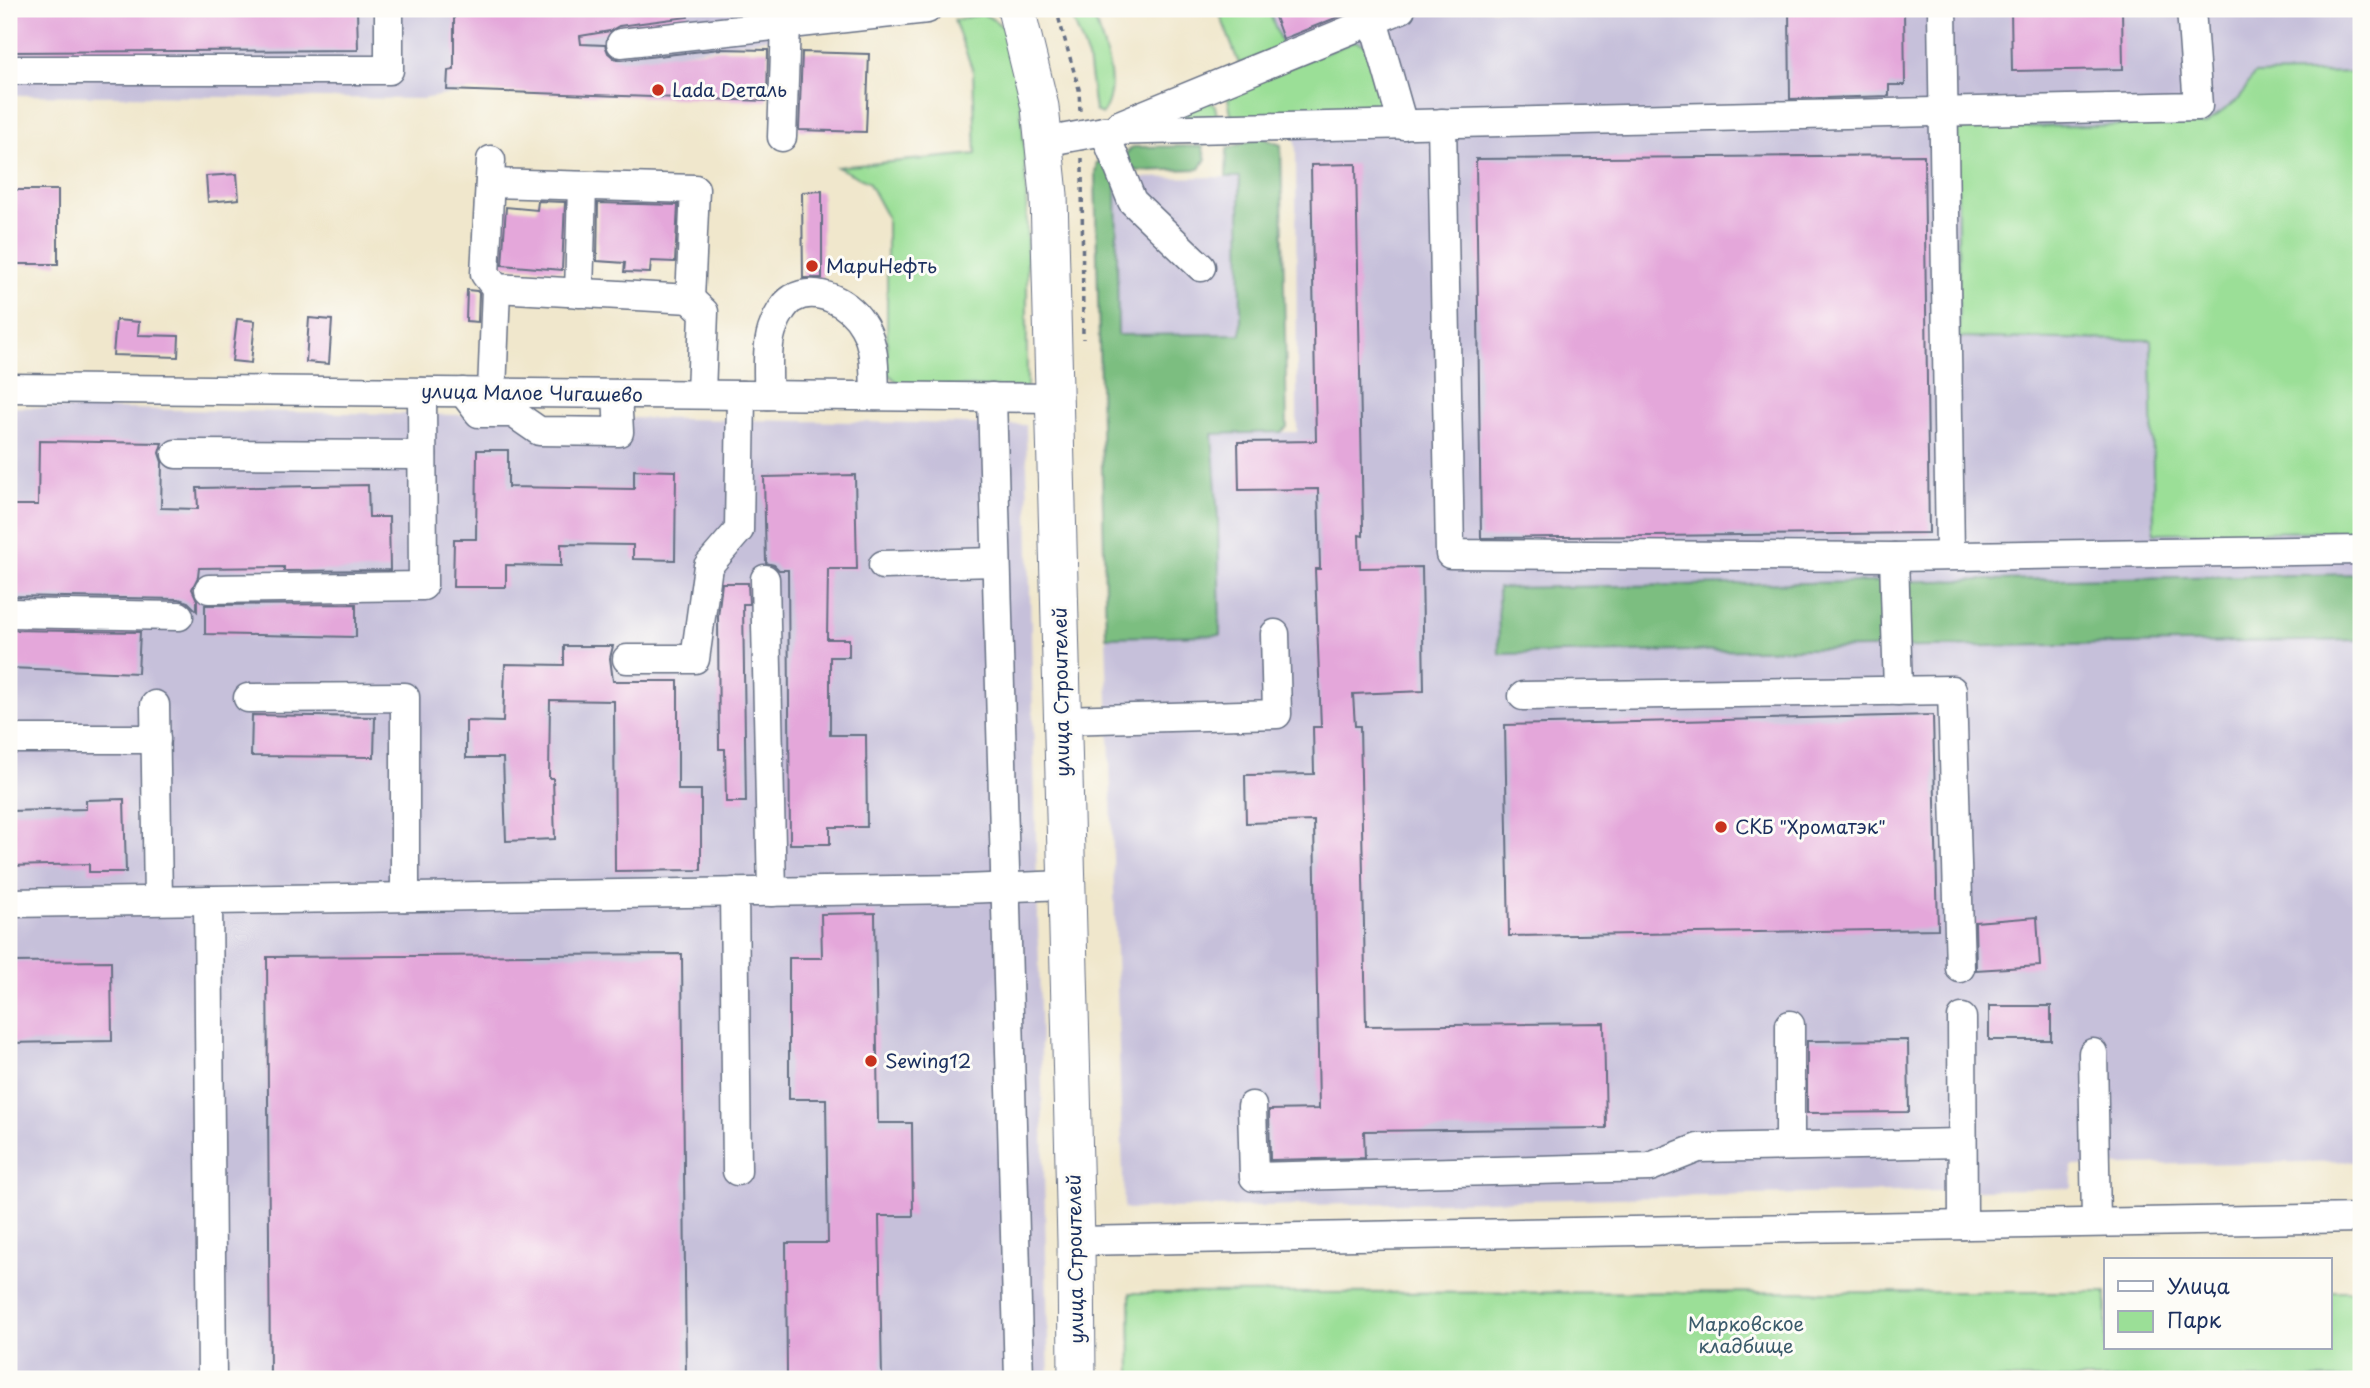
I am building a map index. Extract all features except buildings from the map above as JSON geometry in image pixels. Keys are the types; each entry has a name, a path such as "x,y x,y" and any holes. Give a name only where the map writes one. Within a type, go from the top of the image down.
{"main road":[{"name":"улица Строителей","path":"1016,9 1040,107 1049,195 1076,1241 1077,1379"}],"street":[{"path":"9,70 389,70 389,9"},
{"path":"621,43 927,9"},
{"path":"1093,134 1374,14 1401,9"},
{"path":"1942,9 1950,554"},
{"path":"1044,142 1093,134 2198,106 2191,9"},
{"path":"1374,14 1403,125"},
{"path":"782,137 786,24"},
{"path":"1442,124 1450,554 1894,557 1950,554 2361,550"},
{"path":"1093,134 1132,201 1202,267"},
{"path":"492,392 496,288 485,274 491,171 582,186 695,189 690,299"},
{"path":"579,293 582,186"},
{"path":"496,288 690,299 704,312 701,394"},
{"path":"627,659 695,659 708,566 739,530 754,395 772,328 790,300 803,295 836,298 850,310 864,326 871,343 875,396"},
{"name":"улица Малое Чигашево","path":"9,388 1055,398"},
{"path":"209,589 424,586 422,392"},
{"path":"463,392 479,413 513,413 539,431 592,432 619,432 618,394"},
{"path":"992,397 1019,1379"},
{"path":"176,454 422,455"},
{"path":"1894,557 1898,691"},
{"path":"883,565 996,562"},
{"path":"765,579 772,892"},
{"path":"9,613 178,616"},
{"path":"1062,720 1277,714 1275,634"},
{"path":"1523,696 1952,690 1960,968"},
{"path":"248,698 405,697 405,897"},
{"path":"155,705 158,901"},
{"path":"9,739 156,739"},
{"path":"9,903 1066,886"},
{"path":"734,892 737,1171"},
{"path":"208,900 212,1379"},
{"path":"1962,1018 1963,1225"},
{"path":"1790,1026 1790,1146"},
{"path":"2093,1053 2096,1223"},
{"path":"1252,1106 1254,1177 1650,1167 1698,1148 1962,1143"},
{"path":"1076,1241 2361,1218"}],"path":[{"path":"1056,9 1093,134 1084,187 1083,344"}],"shaded area":[{"path":"9,9 868,9 872,20 422,99 9,95"},
{"path":"1264,9 2361,9 2361,1161 2072,1166 2072,1188 1124,1209 1106,637 1220,635 1218,519 1212,433 1297,432 1296,150 1293,127"},
{"path":"1240,177 1241,334 1118,335 1116,178"},
{"path":"9,407 1026,425 1049,1379 9,1379"}],"green space":[{"path":"1069,9 1091,9 1104,48 1111,89 1102,114 1095,111 1088,58"},
{"path":"1218,9 1268,9 1283,47 1239,64"},
{"path":"983,14 1000,25 1007,34 1018,80 1027,213 1027,388 901,385 887,373 887,217 868,182 837,167 976,154 973,71 954,20"},
{"path":"1355,41 1364,44 1371,51 1388,117 1232,119 1228,98 1230,91"},
{"path":"2361,72 2361,531 2154,533 2151,340 1959,338 1957,128 2205,124 2239,99 2254,74"},
{"path":"1205,98 1215,106 1217,116 1151,119"},
{"path":"1260,137 1281,145 1287,427 1281,432 1212,434 1218,519 1220,635 1106,637 1095,172 1097,162 1109,162 1116,178 1118,335 1241,334 1240,177 1226,177 1227,149"},
{"path":"1202,146 1206,159 1200,169 1137,171 1126,164 1125,155 1132,147"},
{"path":"2361,574 2361,640 1499,654 1498,588"},
{"name":"Марковское кладбище","path":"2332,1291 2361,1291 2361,1379 1131,1379 1130,1293 2104,1292 2104,1350 2332,1350"}],"place":[{"name":"Lada Dеталь","path":"658,90"},
{"name":"МариНефть","path":"812,266"},
{"name":"СКБ \"Хроматэк\"","path":"1721,827"},
{"name":"Sewing12","path":"871,1061"}]}
